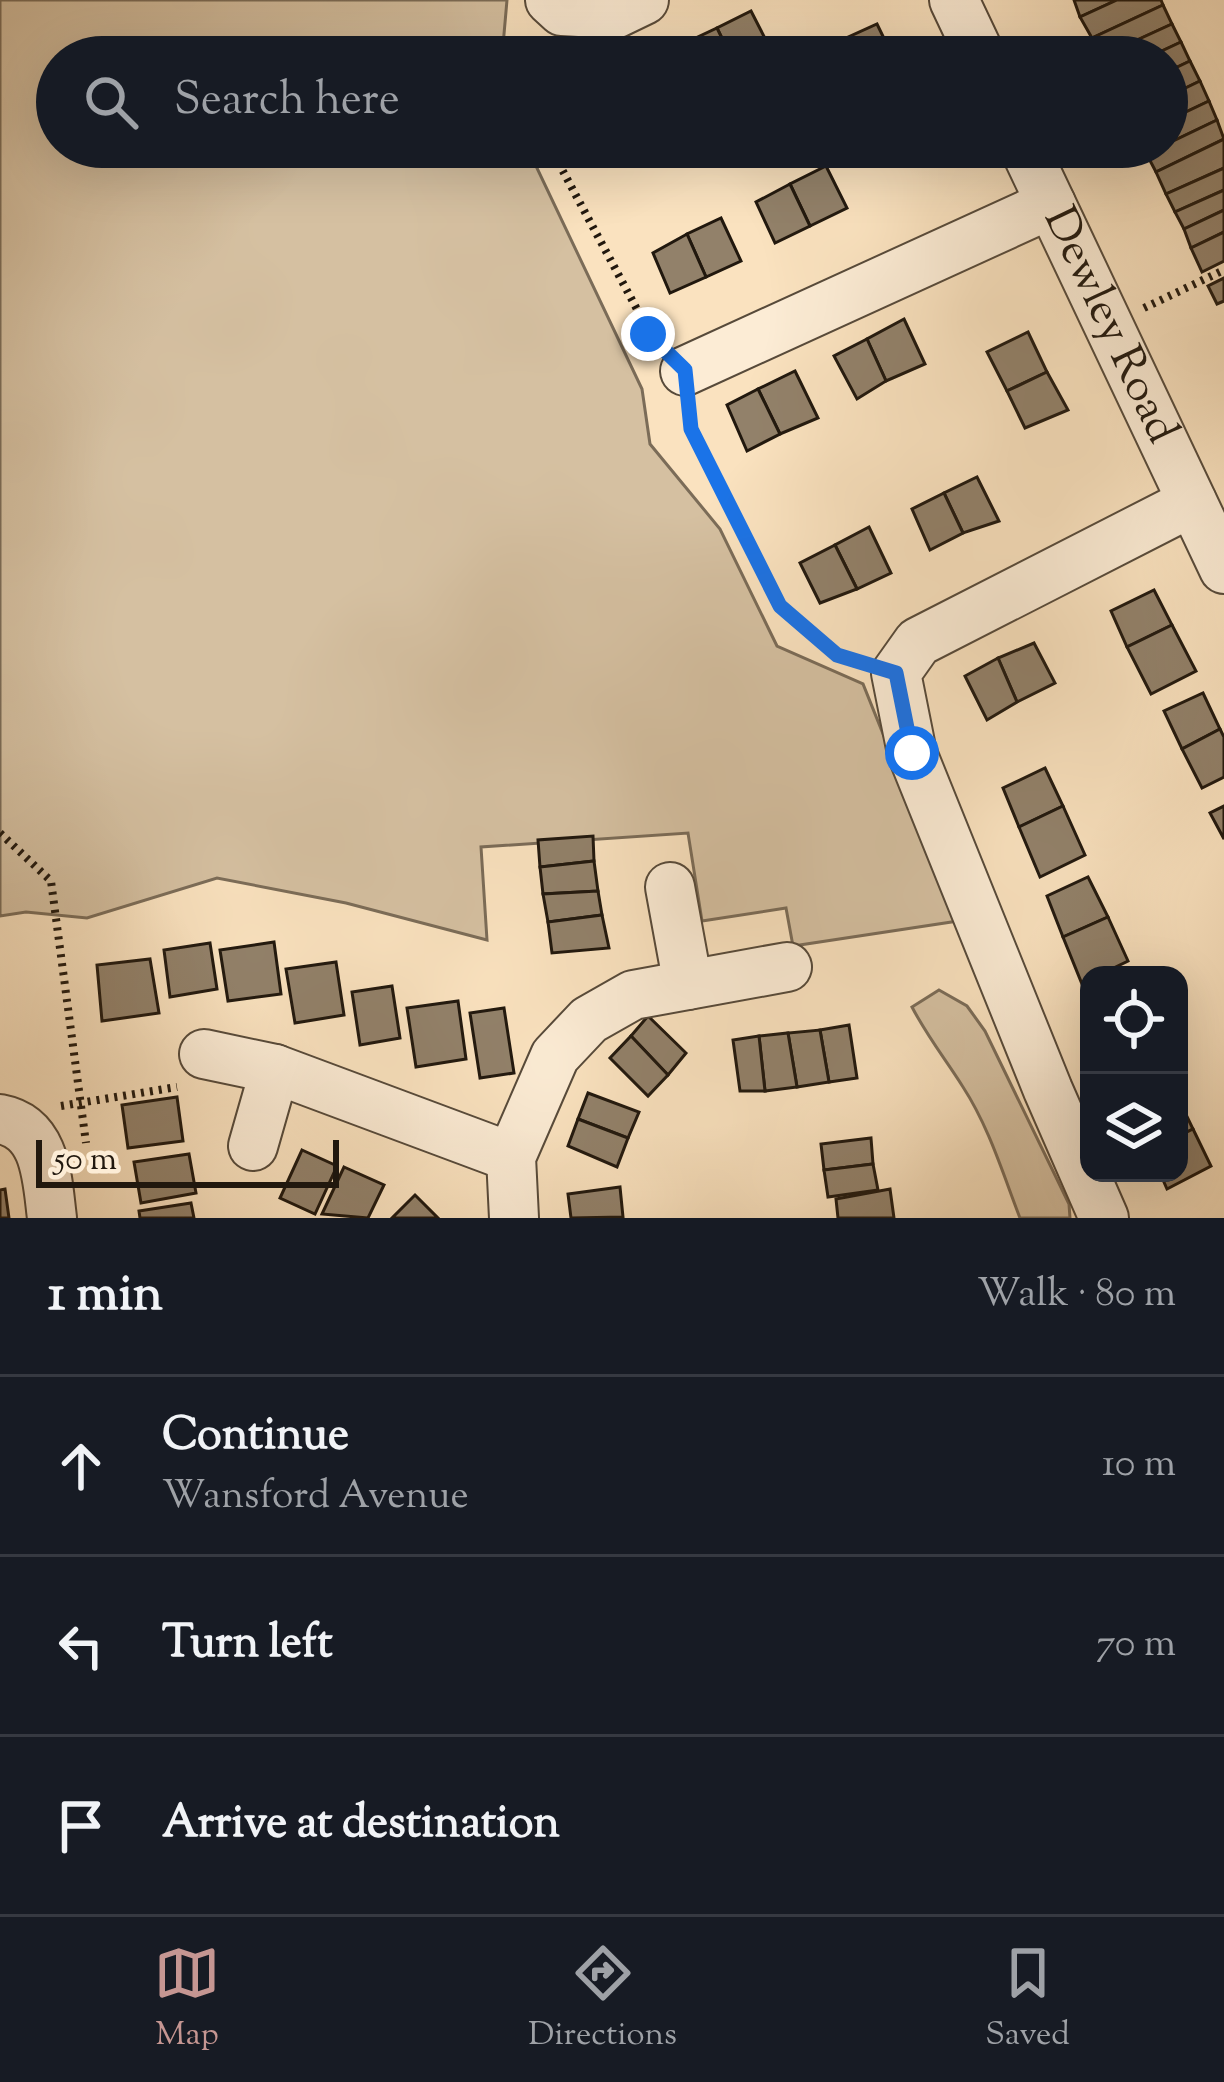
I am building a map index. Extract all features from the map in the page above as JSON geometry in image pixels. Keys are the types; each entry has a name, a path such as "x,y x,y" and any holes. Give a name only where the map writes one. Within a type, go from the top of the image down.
{"street":[{"path":"550,0 562,11 615,14 644,0"},
{"path":"954,0 971,36"},
{"name":"Dewley Road","path":"1034,168 1224,569"},
{"path":"685,370 1051,204"},
{"path":"1104,1218 912,753 896,673 918,642 1192,502"},
{"path":"670,887 688,986"},
{"path":"514,1218 511,1157 556,1056 589,1020 633,995 787,967"},
{"path":"205,1054 275,1070 511,1157"},
{"path":"254,1146 275,1070"},
{"path":"20,1114 16,1122 43,1153 52,1218"}],"path":[{"path":"561,168 648,334 685,370 691,429 780,606 837,655 896,673"},
{"path":"1108,325 1224,269"},
{"path":"0,832 51,881 87,1149"},
{"path":"20,1114 178,1087 205,1054"}],"shaded area":[{"path":"0,0 507,0 504,36 36,36 36,168 537,168 642,389 650,444 720,529 777,646 863,684 958,921 793,946 786,908 702,921 688,833 481,847 487,940 346,903 217,878 87,918 26,912 0,916"},
{"path":"939,990 967,1006 985,1031 1069,1204 1070,1218 1020,1218 980,1118 912,1007"}],"building":[{"path":"1074,0 1117,0 1080,17"},
{"path":"1117,0 1161,0 1163,5 1096,36 1091,36 1080,17"},
{"path":"1163,5 1172,24 1146,36 1096,36"},
{"path":"751,11 764,36 721,36 717,28"},
{"path":"877,24 883,36 851,36"},
{"path":"1172,24 1178,36 1146,36"},
{"path":"1188,62 1200,81 1188,87"},
{"path":"1200,81 1209,101 1188,111 1188,87"},
{"path":"1209,101 1217,120 1188,134 1188,111"},
{"path":"1217,120 1224,139 1188,156 1188,134"},
{"path":"1224,139 1224,168 1166,194 1156,172 1188,168 1188,156"},
{"path":"827,168 847,208 810,226 790,184"},
{"path":"1224,168 1224,190 1175,212 1166,194"},
{"path":"790,184 810,226 775,243 756,202"},
{"path":"1224,190 1224,210 1184,229 1175,212"},
{"path":"1224,210 1224,232 1191,248 1184,229"},
{"path":"721,218 741,261 706,277 687,234"},
{"path":"1224,232 1224,261 1202,272 1191,248"},
{"path":"687,234 706,277 670,293 653,253"},
{"path":"1224,278 1224,301 1217,304 1208,286"},
{"path":"904,319 925,364 886,381 867,339"},
{"path":"1028,332 1047,372 1007,391 987,352"},
{"path":"867,339 886,381 857,399 834,356"},
{"path":"795,371 818,418 780,434 758,389"},
{"path":"1047,372 1068,410 1025,428 1007,391"},
{"path":"758,389 780,434 747,451 727,405"},
{"path":"977,477 999,521 963,533 944,493"},
{"path":"944,493 963,533 930,550 912,509"},
{"path":"869,527 891,573 857,589 835,545"},
{"path":"835,545 857,589 820,603 800,563"},
{"path":"1154,590 1172,625 1127,647 1111,611"},
{"path":"1172,625 1196,671 1151,694 1127,647"},
{"path":"1034,643 1055,683 1017,702 998,658"},
{"path":"998,658 1017,702 987,720 965,676"},
{"path":"1203,693 1220,729 1182,749 1164,711"},
{"path":"1220,729 1224,777 1202,788 1182,749"},
{"path":"1045,768 1063,806 1019,827 1003,788"},
{"path":"1063,806 1085,855 1040,877 1019,827"},
{"path":"1224,806 1224,839 1210,813"},
{"path":"593,836 594,861 540,867 538,840"},
{"path":"594,861 598,891 543,894 540,867"},
{"path":"1088,877 1108,917 1063,937 1047,896"},
{"path":"598,891 602,915 548,922 543,894"},
{"path":"602,915 609,948 552,953 548,922"},
{"path":"1108,917 1128,961 1118,966 1080,966 1080,979 1063,937"},
{"path":"274,942 281,994 228,1001 220,950"},
{"path":"210,943 217,989 170,997 164,950"},
{"path":"150,959 159,1013 102,1021 97,965"},
{"path":"336,962 344,1015 295,1023 286,969"},
{"path":"392,986 400,1038 360,1045 352,992"},
{"path":"458,1001 466,1059 416,1067 407,1008"},
{"path":"504,1008 514,1073 480,1078 470,1013"},
{"path":"648,1016 686,1053 668,1075 631,1036"},
{"path":"849,1025 857,1078 829,1082 820,1030"},
{"path":"820,1030 829,1082 797,1087 788,1033"},
{"path":"788,1033 797,1087 765,1091 759,1036"},
{"path":"631,1036 668,1075 648,1096 610,1058"},
{"path":"759,1036 765,1091 740,1091 733,1040"},
{"path":"588,1093 639,1112 628,1138 578,1119"},
{"path":"177,1097 183,1141 128,1148 122,1105"},
{"path":"578,1119 628,1138 617,1167 568,1146"},
{"path":"1193,1129 1211,1166 1188,1178 1188,1132"},
{"path":"871,1138 873,1164 824,1170 821,1144"},
{"path":"302,1150 337,1166 315,1214 280,1198"},
{"path":"189,1154 196,1193 141,1203 134,1162"},
{"path":"873,1164 878,1190 828,1197 824,1170"},
{"path":"344,1167 384,1185 368,1218 322,1214"},
{"path":"620,1187 623,1217 571,1218 568,1194"},
{"path":"5,1189 9,1218 0,1218 0,1190"},
{"path":"890,1189 894,1218 838,1218 836,1199"},
{"path":"415,1195 438,1218 392,1218"},
{"path":"191,1203 194,1218 140,1218 139,1211"}],"route":[{"path":"648,334 685,370 691,429 780,606 837,655 896,673 912,753"}]}
